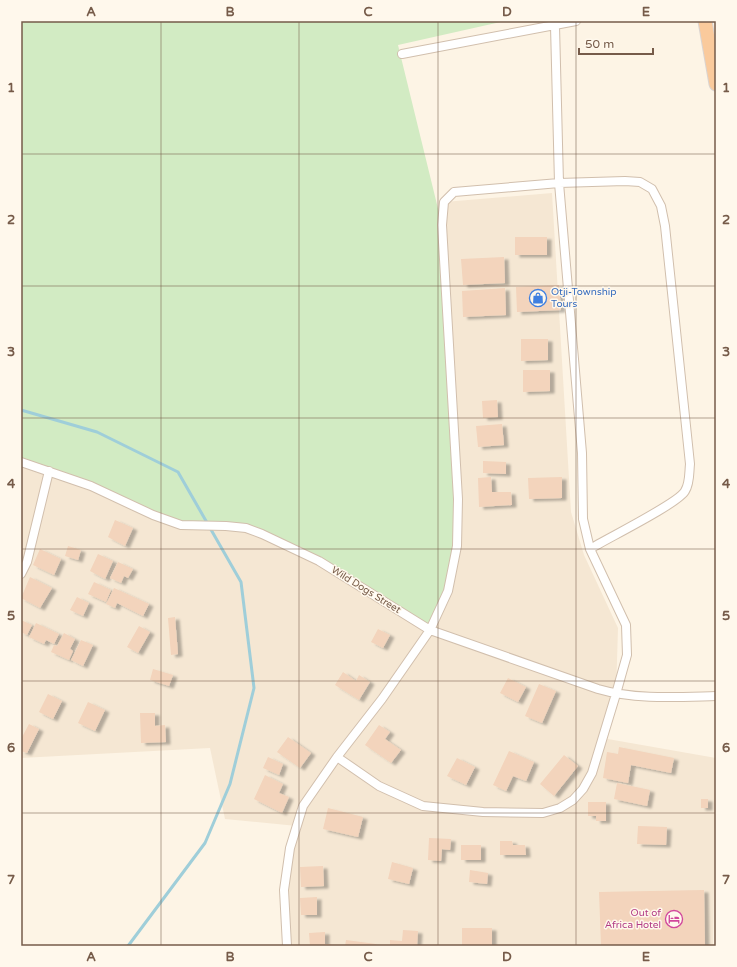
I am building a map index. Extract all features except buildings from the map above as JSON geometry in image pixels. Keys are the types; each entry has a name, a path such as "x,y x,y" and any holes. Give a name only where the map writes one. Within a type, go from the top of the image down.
{"highway":[{"path":"705,21 716,84"}],"street":[{"path":"402,54 576,21"},
{"path":"337,757 379,786 423,806 483,812 543,813 560,808 573,800 583,789 592,773 616,694 627,655 626,625 590,549 583,519 582,453 559,183 555,26"},
{"path":"287,946 284,890 290,848 303,806 337,757 382,700 430,630 448,591 457,546 458,499 442,225 444,202 454,192 559,183 640,182 652,189 661,206 666,234 690,464 689,481 685,492 672,503 590,549"},
{"name":"Wild Dogs Street","path":"21,462 91,486 153,516 181,525 246,528 262,534 319,561 430,630 616,694 683,697 716,696"},
{"path":"21,574 27,562 49,471"}],"shaded area":[{"path":"552,193 571,512 584,555 618,628 616,694 602,738 716,758 713,946 287,946 284,890 297,826 225,819 210,748 21,758 21,462 246,528 319,561 444,202"}],"green space":[{"path":"21,21 505,21 398,45 442,225 457,546 448,591 430,630 319,561 262,534 181,525 21,462"}],"waterway":[{"path":"21,410 97,432 178,472 241,582 254,688 230,784 205,843 128,946"}],"place":[{"name":"Otji-Township Tours","path":"538,298"},
{"name":"Out of Africa Hotel","path":"674,919"}]}
